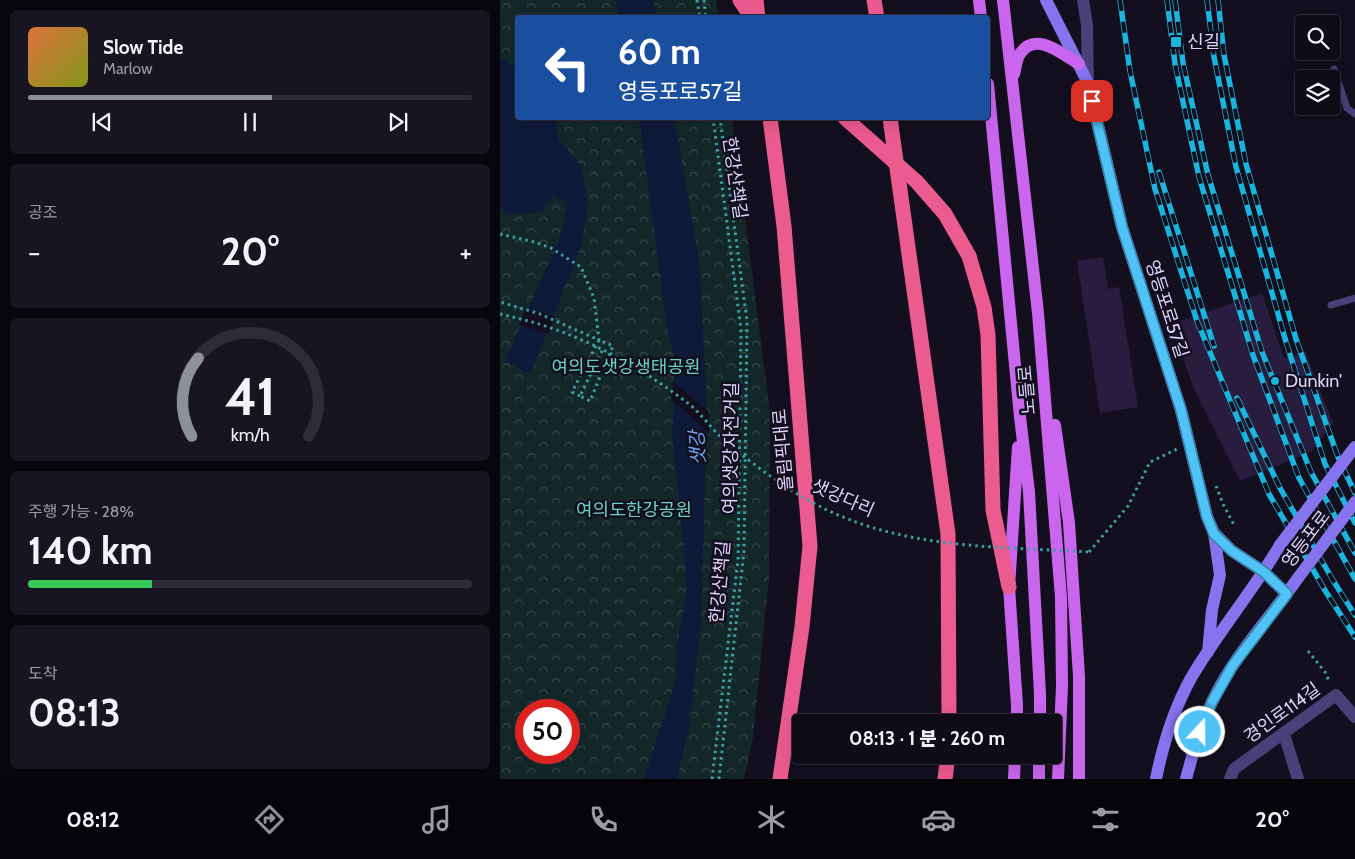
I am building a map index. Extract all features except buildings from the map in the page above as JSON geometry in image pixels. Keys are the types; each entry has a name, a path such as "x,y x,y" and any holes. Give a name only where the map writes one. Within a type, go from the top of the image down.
{"highway":[{"path":"740,0 750,15"},
{"path":"756,0 758,15"},
{"path":"874,0 876,15"},
{"name":"올림픽대로","path":"770,120 784,226 810,546 802,627 780,779"},
{"path":"847,120 917,182 945,214 969,256 984,307 988,335 993,510 1009,587"},
{"path":"890,120 948,534 950,714"},
{"path":"945,779 947,764"}],"main road":[{"path":"979,0 981,15"},
{"name":"노들로","path":"1003,0 1038,313 1061,597 1062,686 1058,779"},
{"path":"1046,0 1088,83"},
{"path":"1012,81 1019,55 1028,45 1038,43 1050,46 1078,64"},
{"name":"영등포로57길","path":"1088,83 1122,227 1181,410 1207,517 1214,534 1232,551 1264,572 1287,594"},
{"name":"노들로","path":"990,105 1029,492 1040,714"},
{"path":"1038,313 1069,523 1079,676 1079,779"},
{"path":"1017,714 1009,587 1020,417"},
{"name":"영등포로","path":"1156,779 1173,716 1190,680 1264,572 1280,545 1355,447"},
{"name":"영등포로","path":"1186,779 1212,702 1233,665 1355,502"},
{"path":"1208,652 1212,610 1220,575 1214,534"},
{"path":"1014,779 1015,764"},
{"path":"1039,779 1040,764"}],"street":[{"name":"영등포로57길","path":"1083,0 1087,25 1088,83"},
{"name":"경인로114길","path":"1230,779 1234,769 1336,695 1355,717"},
{"path":"1284,734 1298,779"}],"lane":[{"path":"1334,69 1347,108 1355,114"},
{"path":"1331,305 1355,298"}],"path":[{"path":"697,0 700,15"},
{"path":"704,0 706,15"},
{"name":"한강산책길","path":"712,779 738,560 741,329 713,120"},
{"name":"여의샛강자전거길","path":"719,779 744,551 747,321 720,120"},
{"path":"500,234 551,248 581,267 594,298 599,340 572,392 590,401 613,346 599,340 540,314 500,302"},
{"name":"샛강다리","path":"500,314 550,327 603,349 647,374 691,406 728,444 813,503 844,518 908,537 975,545 1089,552 1128,506 1150,462 1178,449"},
{"path":"580,396 603,349"},
{"path":"1223,504 1234,527"},
{"path":"1308,650 1325,672 1336,695"}],"green space":[{"name":"여의도한강공원","path":"500,0 716,0 719,15 515,15 515,120 732,120 770,412 769,577 753,738 744,779 500,779"}],"water":[{"path":"615,0 653,0 656,15 619,15"},
{"path":"500,57 515,68 515,120 555,120 558,138 581,166 588,202 582,244 530,374 505,361 560,238 568,203 553,195 542,212 507,215 500,207"},
{"name":"샛강","path":"639,120 674,120 699,260 707,406 701,621 689,729 677,779 644,779 676,680 677,644 687,591 672,436 676,363 667,328"}],"pier":[{"path":"525,310 543,312 555,317 549,334 519,325"},
{"path":"673,381 709,412 709,434 671,400"}],"railway":[{"path":"1120,0 1130,71 1155,189 1197,321 1269,494 1326,592 1355,637"},
{"path":"1167,0 1175,64 1199,177 1253,355 1299,478 1355,579"},
{"path":"1175,0 1183,63 1208,175 1262,352 1311,472 1355,553"},
{"path":"1207,0 1214,57 1236,167 1286,342 1325,464 1355,523"},
{"path":"1218,0 1224,55 1246,164 1296,339 1338,457 1355,493"},
{"path":"1159,172 1214,346"},
{"path":"1237,398 1280,488 1355,615"}],"place":[{"name":"신길","path":"1176,42"},
{"name":"Dunkin'","path":"1275,381"}],"route":[{"path":"1092,101 1122,227 1181,410 1207,517 1214,534 1232,551 1264,572 1287,594 1233,665 1212,702 1200,732"}],"park label":[{"name":"여의도샛강생태공원","path":"626,367"}]}
